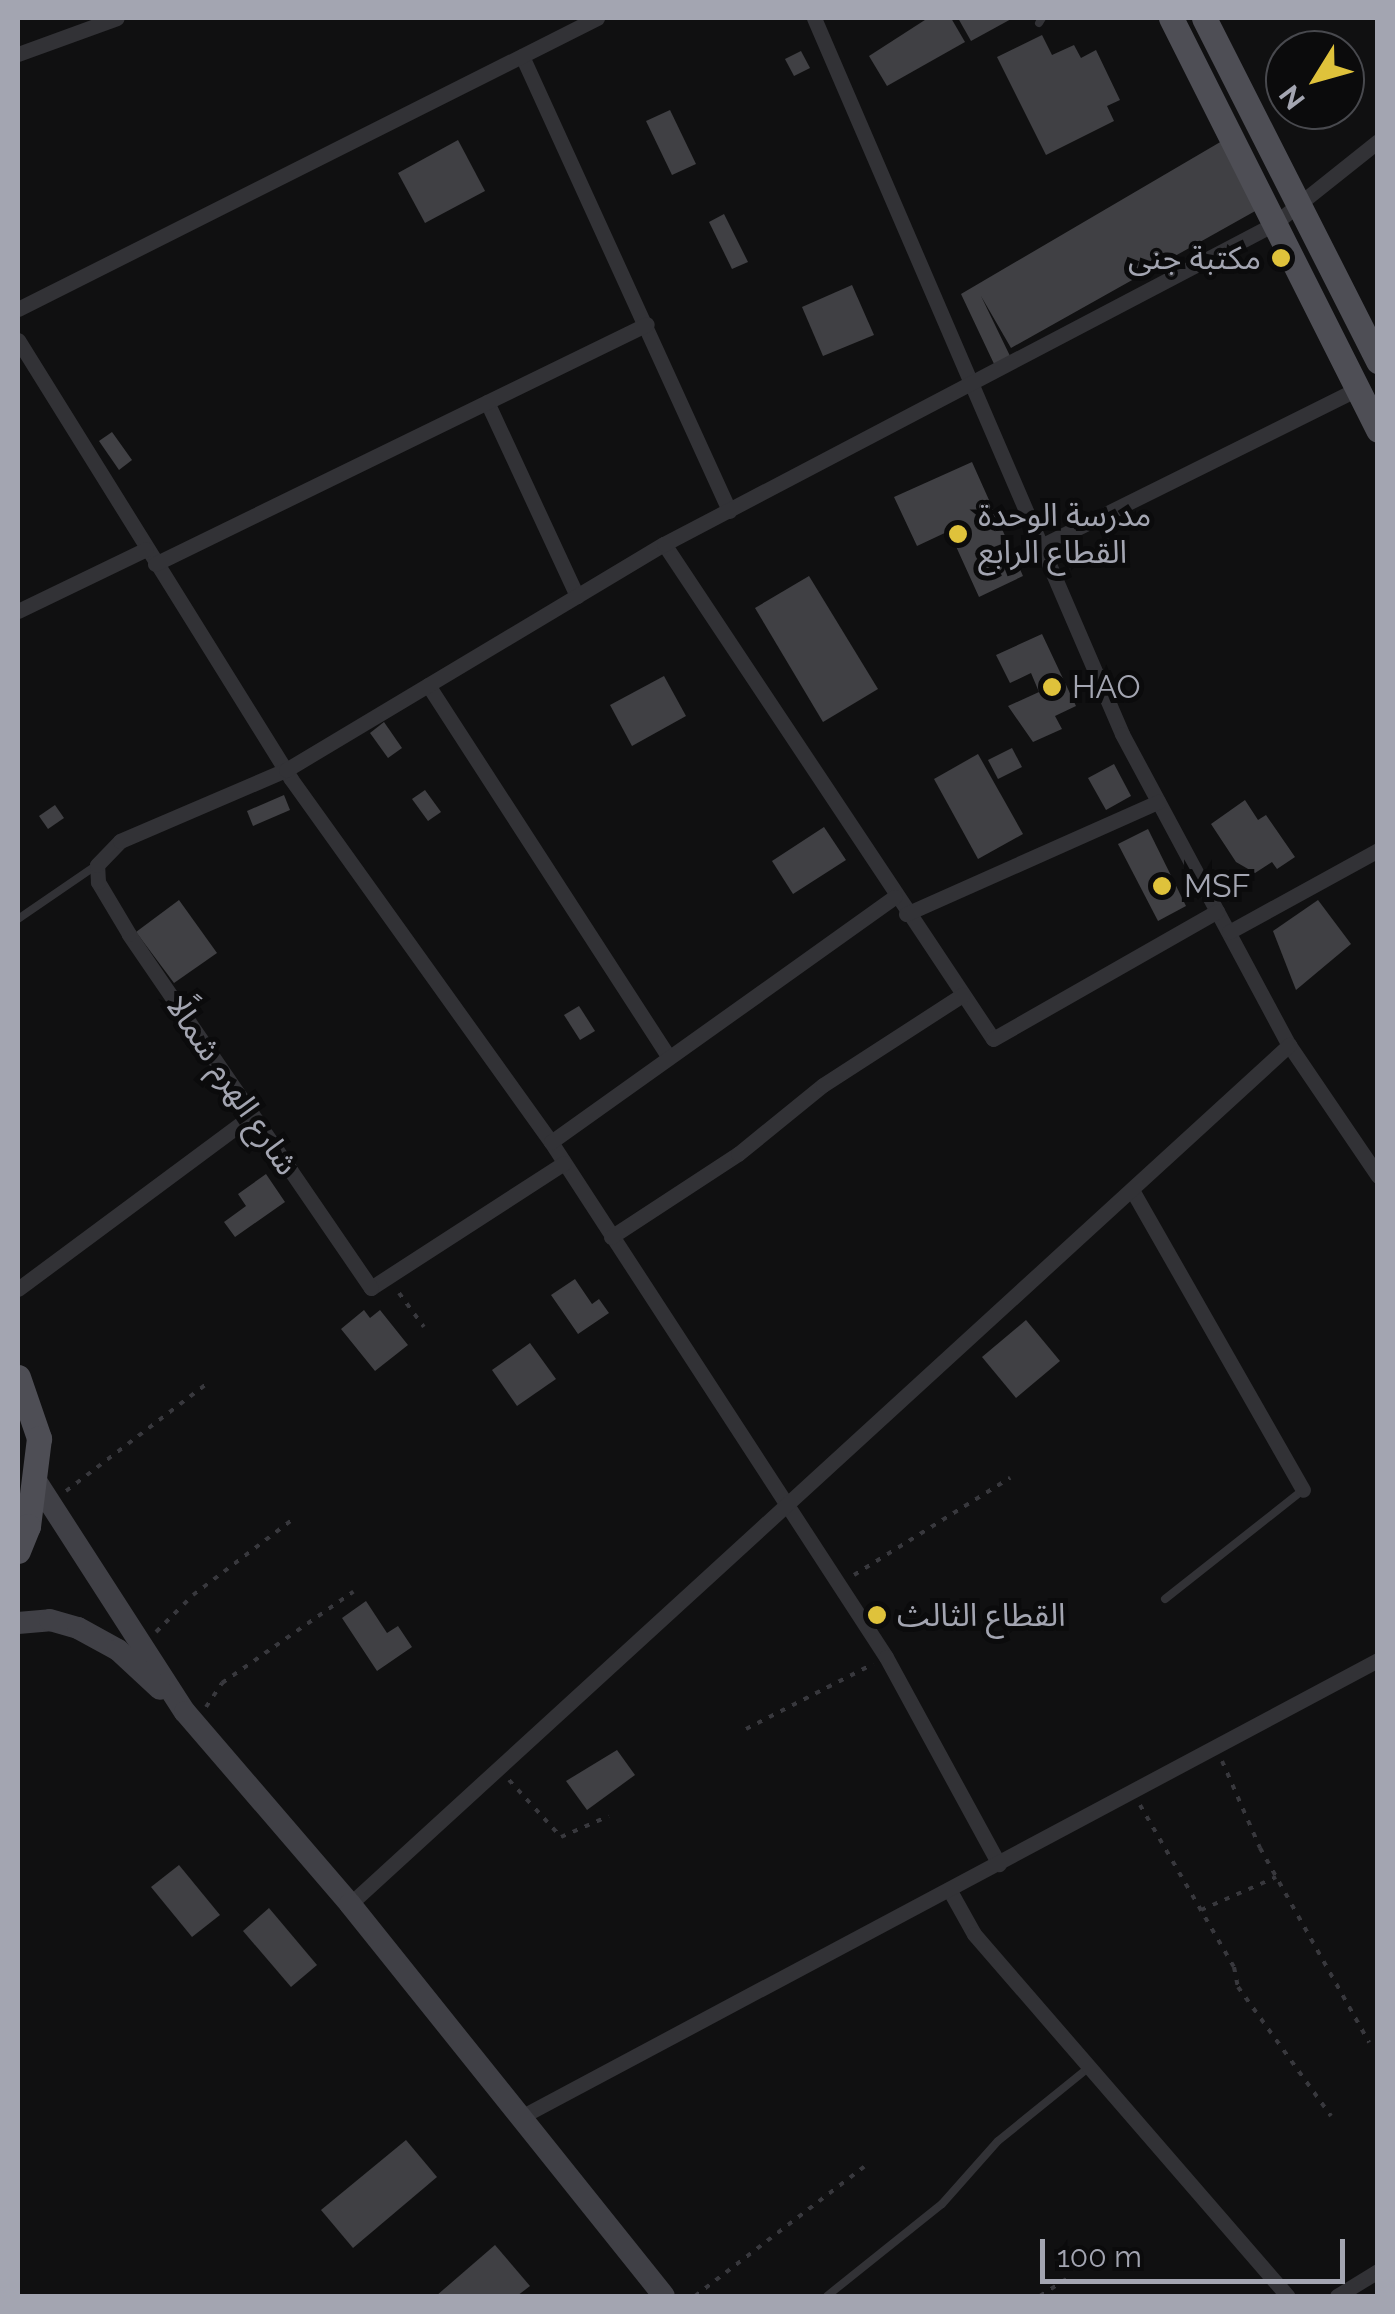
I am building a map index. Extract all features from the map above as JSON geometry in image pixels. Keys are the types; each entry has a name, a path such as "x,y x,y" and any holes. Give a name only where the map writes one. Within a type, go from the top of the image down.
{"main road":[{"path":"1171,18 1378,430"},
{"path":"1204,18 1378,362"},
{"path":"18,1377 39,1438 18,1551"},
{"path":"18,1450 189,1717"},
{"path":"18,1623 50,1620 78,1628 118,1650 189,1717 350,1904 664,2296"}],"street":[{"path":"18,54 117,18"},
{"path":"18,309 597,18"},
{"path":"814,18 1122,734 1289,1045 1378,1176"},
{"path":"522,56 729,511"},
{"path":"97,865 120,842 286,770 664,544 972,386 1274,224 1378,141"},
{"path":"156,564 647,324"},
{"path":"18,340 286,770 551,1142 785,1510 886,1658 999,1864"},
{"path":"1041,546 1357,390"},
{"path":"487,402 578,596"},
{"path":"664,544 993,1040 1217,911"},
{"path":"18,612 146,549"},
{"path":"428,685 667,1055"},
{"path":"906,914 1158,802"},
{"path":"1229,932 1378,850"},
{"name":"شارع الهرم شمالًا","path":"97,865 98,882 129,934 371,1288 387,1277"},
{"path":"551,1142 667,1055 894,896"},
{"path":"612,1237 738,1154 824,1084 962,995"},
{"path":"350,1904 1289,1045"},
{"path":"18,1288 252,1115"},
{"path":"387,1277 564,1164"},
{"path":"1132,1190 1303,1490"},
{"path":"520,2118 1378,1660"},
{"path":"950,1891 974,1934 1288,2296"},
{"path":"1337,2296 1378,2272"}],"lane":[{"path":"18,918 97,865"},
{"path":"1165,1598 1303,1490"},
{"path":"827,2296 942,2204 998,2142 1092,2066"}],"path":[{"path":"387,1277 424,1328"},
{"path":"52,1504 209,1382"},
{"path":"837,1586 1010,1478"},
{"path":"142,1646 193,1595 293,1519"},
{"path":"189,1717 222,1684 353,1592"},
{"path":"746,1728 886,1658"},
{"path":"1216,1748 1276,1876 1368,2042"},
{"path":"499,1769 561,1837 609,1816"},
{"path":"1132,1792 1234,1967 1238,1987 1330,2116"},
{"path":"1201,1910 1276,1876"},
{"path":"695,2296 864,2166"},
{"path":"1040,2296 1071,2276"}],"building":[{"path":"928,18 951,18 965,42 887,86 869,56"},
{"path":"958,18 1013,18 971,41"},
{"path":"1042,35 1052,55 1074,45 1081,58 1096,50 1120,100 1107,106 1114,121 1046,155 997,57"},
{"path":"801,51 810,68 794,76 785,59"},
{"path":"670,110 696,164 672,175 646,121"},
{"path":"458,140 485,191 425,223 398,173"},
{"path":"1222,141 1257,210 1011,348 981,296 1011,358 995,366 961,294"},
{"path":"724,214 748,262 732,269 709,222"},
{"path":"852,285 874,335 823,356 802,307"},
{"path":"112,432 132,460 119,470 99,441"},
{"path":"972,462 1023,576 979,597 949,531 917,546 894,497"},
{"path":"809,576 878,689 823,722 755,608"},
{"name":"HAO","path":"1042,634 1076,706 1055,716 1062,729 1033,742 1008,706 1039,692 1031,673 1010,683 996,655"},
{"path":"664,676 686,716 632,746 610,705"},
{"path":"384,722 402,748 388,758 370,733"},
{"path":"1012,748 1022,767 998,779 988,760"},
{"path":"978,754 1023,834 978,859 934,779"},
{"path":"1114,764 1131,796 1106,810 1088,778"},
{"path":"425,790 441,812 428,821 412,799"},
{"path":"284,795 290,810 253,826 247,811"},
{"path":"1245,800 1258,820 1266,815 1295,857 1277,869 1272,862 1255,873 1236,862 1211,824"},
{"path":"55,805 64,818 48,829 39,816"},
{"path":"824,827 846,860 793,894 772,861"},
{"path":"1148,829 1186,906 1158,921 1118,844"},
{"path":"179,900 217,953 174,983 136,932"},
{"path":"1318,900 1351,944 1296,990 1273,931"},
{"path":"579,1006 595,1031 580,1040 564,1015"},
{"path":"266,1174 285,1202 235,1237 224,1222 246,1206 238,1194"},
{"path":"575,1279 592,1304 599,1299 609,1313 578,1334 551,1295"},
{"path":"364,1310 370,1318 380,1310 408,1345 375,1371 341,1329"},
{"path":"1026,1320 1060,1361 1016,1398 982,1357"},
{"path":"530,1343 556,1379 517,1406 492,1370"},
{"path":"366,1601 387,1633 398,1626 412,1647 377,1671 342,1618"},
{"path":"617,1750 635,1775 587,1810 566,1781"},
{"path":"179,1865 220,1915 192,1937 151,1887"},
{"path":"269,1908 317,1965 291,1987 243,1931"},
{"path":"406,2140 437,2177 353,2248 321,2210"},
{"path":"495,2245 530,2286 517,2296 436,2296"}],"place":[{"name":"مكتبة جنى","path":"1281,258"},
{"name":"مدرسة الوحدة القطاع الرابع","path":"958,534"},
{"name":"HAO","path":"1052,687"},
{"name":"MSF","path":"1162,886"},
{"name":"القطاع الثالث","path":"877,1615"}]}
